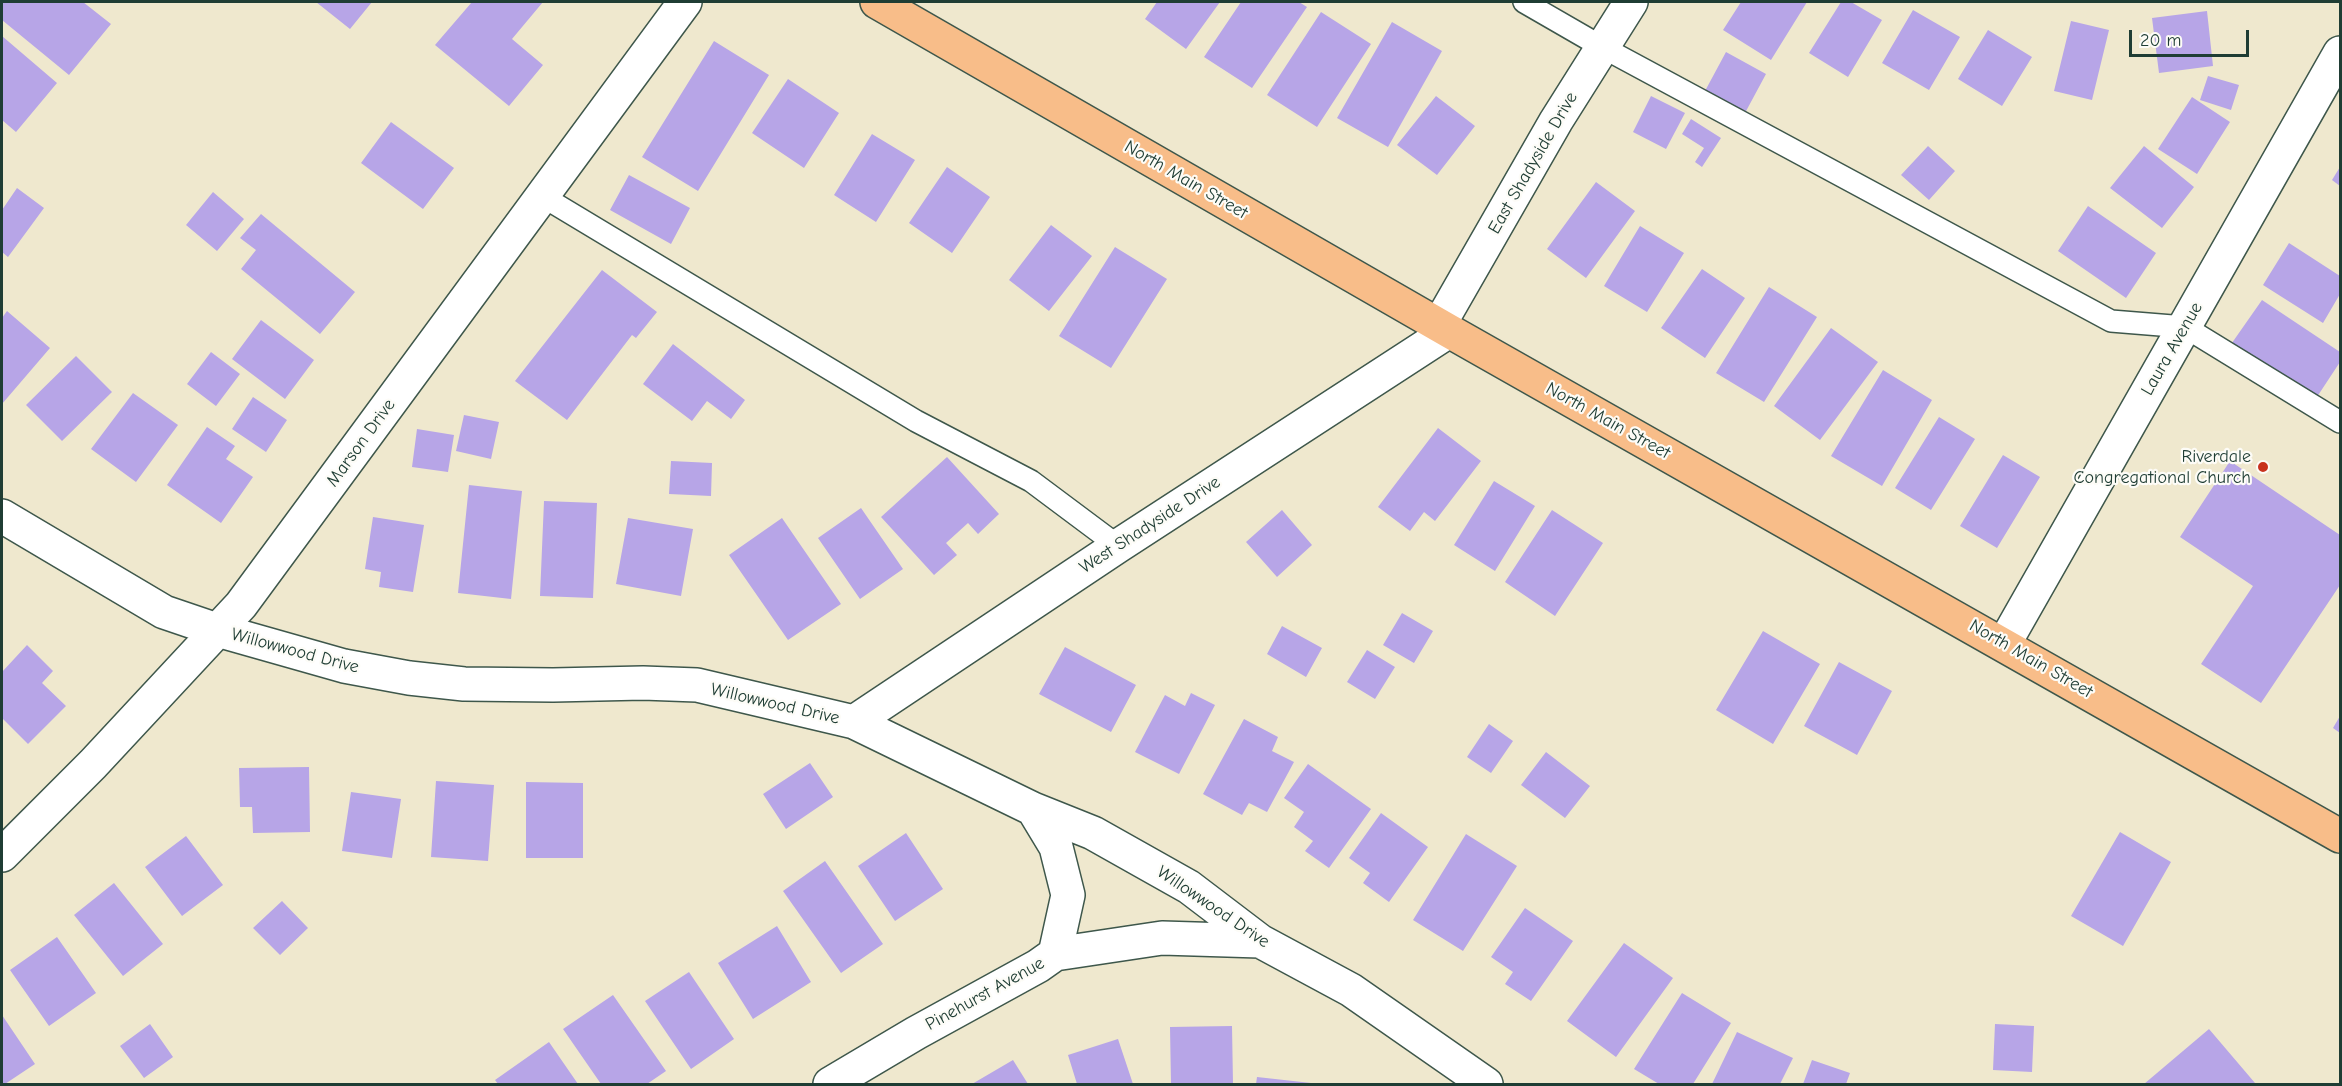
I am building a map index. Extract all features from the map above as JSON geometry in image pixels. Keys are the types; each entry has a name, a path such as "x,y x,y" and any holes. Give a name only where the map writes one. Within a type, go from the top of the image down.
{"main road":[{"name":"North Main Street","path":"877,2 1444,328 2340,836"}],"street":[{"name":"Marson Drive","path":"2,855 93,764 241,605 685,2"},
{"name":"East Shadyside Drive","path":"1444,328 1556,121 1631,2"},
{"name":"Laura Avenue","path":"2004,644 2340,53"},
{"name":"West Shadyside Drive","path":"854,722 1444,328"},
{"name":"Willowwood Drive","path":"2,516 164,612 217,630 344,666 409,678 464,684 697,685 854,722 1033,809 1094,833 1189,887 1260,941 1352,990 1486,1084"},
{"path":"1033,809 1056,847 1068,895 1055,954"},
{"name":"Pinehurst Avenue","path":"830,1084 916,1033 1038,966 1055,954 1162,938 1260,941"}],"lane":[{"path":"1524,2 1602,47 2111,321 2185,327 2340,422"},
{"path":"542,196 916,421 1031,481 1118,546"}],"building":[{"path":"2,2 83,2 111,24 69,75 2,20"},
{"path":"316,2 372,2 350,29"},
{"path":"472,2 543,2 512,39 543,65 509,106 435,45"},
{"path":"1157,2 1220,2 1186,49 1145,19"},
{"path":"1241,2 1299,2 1307,7 1252,88 1204,57"},
{"path":"1741,2 1807,2 1771,60 1723,30"},
{"path":"1841,2 1851,2 1882,20 1848,77 1809,53"},
{"path":"1913,10 1960,37 1929,90 1882,63"},
{"path":"2207,11 2213,66 2159,73 2152,18"},
{"path":"1321,12 1371,44 1317,127 1267,95"},
{"path":"2071,21 2109,30 2092,100 2054,91"},
{"path":"1392,22 1442,51 1388,147 1337,118"},
{"path":"1988,30 2032,57 2002,106 1958,79"},
{"path":"2,36 57,83 16,132 2,120"},
{"path":"714,41 769,75 698,191 642,157"},
{"path":"1726,52 1766,74 1745,113 1705,91"},
{"path":"2208,76 2239,85 2231,110 2200,100"},
{"path":"788,79 839,113 804,168 752,133"},
{"path":"1436,96 1475,126 1437,175 1397,145"},
{"path":"1651,96 1685,113 1666,149 1633,132"},
{"path":"2192,97 2230,122 2197,174 2158,149"},
{"path":"1691,119 1721,138 1702,167 1695,162 1704,148 1682,134"},
{"path":"391,122 454,168 423,209 361,163"},
{"path":"872,134 915,160 876,222 834,195"},
{"path":"1928,146 1955,171 1929,200 1901,175"},
{"path":"2144,146 2194,187 2162,228 2110,188"},
{"path":"947,167 990,197 952,253 909,223"},
{"path":"2340,167 2340,186 2332,180"},
{"path":"629,175 690,208 671,244 610,210"},
{"path":"1596,182 1635,211 1586,278 1547,249"},
{"path":"17,188 44,208 8,257 2,252 2,210"},
{"path":"213,192 244,219 217,251 186,225"},
{"path":"2088,206 2156,253 2126,298 2058,251"},
{"path":"261,214 355,292 320,334 241,269 256,250 240,238"},
{"path":"1051,225 1092,256 1049,311 1009,280"},
{"path":"1640,226 1684,253 1647,312 1604,286"},
{"path":"2289,243 2340,276 2340,294 2323,323 2263,285"},
{"path":"1115,247 1167,279 1111,368 1059,336"},
{"path":"1702,269 1745,298 1705,358 1661,328"},
{"path":"602,270 657,312 636,338 632,335 567,420 515,381"},
{"path":"1769,287 1817,317 1764,402 1716,373"},
{"path":"2262,300 2340,352 2340,362 2311,406 2227,350"},
{"path":"7,311 50,348 2,404 2,318"},
{"path":"261,320 314,360 285,399 232,359"},
{"path":"1831,328 1878,362 1820,440 1774,406"},
{"path":"673,344 745,400 731,419 707,401 692,421 643,384"},
{"path":"211,352 240,374 216,406 187,384"},
{"path":"76,356 112,392 62,441 26,405"},
{"path":"1883,370 1932,400 1882,486 1831,456"},
{"path":"133,393 178,425 136,482 91,449"},
{"path":"253,397 287,420 266,452 232,429"},
{"path":"464,415 499,422 491,459 456,451"},
{"path":"1939,417 1975,439 1931,510 1895,488"},
{"path":"207,427 235,446 226,459 253,477 221,523 167,485"},
{"path":"1438,428 1481,461 1435,521 1424,512 1410,531 1378,507"},
{"path":"417,429 454,435 448,472 412,467"},
{"path":"2003,455 2040,477 1997,548 1960,526"},
{"path":"947,457 999,514 978,534 968,523 946,543 957,555 934,575 881,517"},
{"path":"671,461 712,463 711,496 669,494"},
{"path":"2230,461 2340,535 2340,585 2261,703 2201,664 2253,586 2180,537"},
{"path":"1494,481 1535,506 1495,571 1454,545"},
{"path":"469,485 522,491 511,599 458,593"},
{"path":"544,501 597,503 593,598 540,596"},
{"path":"861,508 903,569 860,599 818,538"},
{"path":"1282,510 1312,545 1277,577 1246,542"},
{"path":"1552,510 1603,543 1555,616 1505,582"},
{"path":"373,517 424,525 413,592 379,587 381,572 365,569"},
{"path":"628,518 693,529 681,596 616,584"},
{"path":"782,518 841,604 788,640 729,555"},
{"path":"1402,613 1433,631 1414,663 1383,645"},
{"path":"1282,626 1322,648 1306,677 1267,654"},
{"path":"1763,631 1820,664 1773,744 1716,710"},
{"path":"27,645 53,671 42,683 66,706 28,744 2,718 2,672"},
{"path":"1065,647 1136,685 1111,732 1039,694"},
{"path":"1367,650 1395,667 1375,699 1347,682"},
{"path":"1839,662 1892,691 1857,755 1804,726"},
{"path":"1191,693 1215,705 1179,774 1135,752 1165,695 1185,706"},
{"path":"2340,716 2340,733 2333,728"},
{"path":"1244,719 1278,737 1272,751 1294,762 1267,812 1249,803 1242,815 1203,794"},
{"path":"1489,724 1513,741 1491,773 1467,757"},
{"path":"1546,752 1590,786 1565,818 1521,785"},
{"path":"810,763 833,797 786,829 763,794"},
{"path":"1308,764 1371,809 1329,868 1305,851 1313,841 1294,827 1304,812 1284,798"},
{"path":"309,767 310,832 253,833 252,807 240,807 239,768"},
{"path":"436,781 494,785 488,861 431,857"},
{"path":"526,782 583,783 583,858 526,858"},
{"path":"351,792 401,799 392,858 342,851"},
{"path":"1381,813 1428,847 1389,902 1363,883 1370,873 1349,858"},
{"path":"2120,832 2171,862 2123,946 2071,916"},
{"path":"906,833 943,889 895,921 858,866"},
{"path":"1466,834 1517,866 1463,951 1413,920"},
{"path":"186,836 223,885 182,916 145,867"},
{"path":"825,861 883,944 841,973 783,891"},
{"path":"114,883 163,944 123,976 74,915"},
{"path":"282,901 308,928 280,955 253,928"},
{"path":"1525,908 1573,941 1531,1001 1505,984 1513,972 1491,957"},
{"path":"777,926 811,982 753,1019 718,963"},
{"path":"57,937 96,993 49,1026 10,970"},
{"path":"1624,943 1673,978 1616,1057 1567,1021"},
{"path":"689,972 734,1039 691,1069 645,1001"},
{"path":"1682,993 1731,1023 1693,1084 1659,1084 1634,1069"},
{"path":"613,995 666,1071 647,1084 601,1084 563,1029"},
{"path":"2,1015 35,1064 5,1084 2,1084"},
{"path":"150,1024 173,1057 144,1078 120,1046"},
{"path":"1995,1024 2034,1026 2032,1072 1993,1070"},
{"path":"1232,1026 1233,1084 1171,1084 1170,1027"},
{"path":"2209,1029 2255,1083 2144,1084"},
{"path":"1737,1032 1793,1058 1780,1084 1712,1084"},
{"path":"1118,1039 1133,1084 1077,1084 1068,1055"},
{"path":"549,1042 578,1084 498,1084 495,1080"},
{"path":"1013,1060 1028,1084 972,1084"},
{"path":"1812,1060 1850,1073 1846,1084 1803,1084"},
{"path":"1257,1077 1311,1083 1311,1084 1256,1084"}],"place":[{"name":"Riverdale Congregational Church","path":"2263,467"}]}
